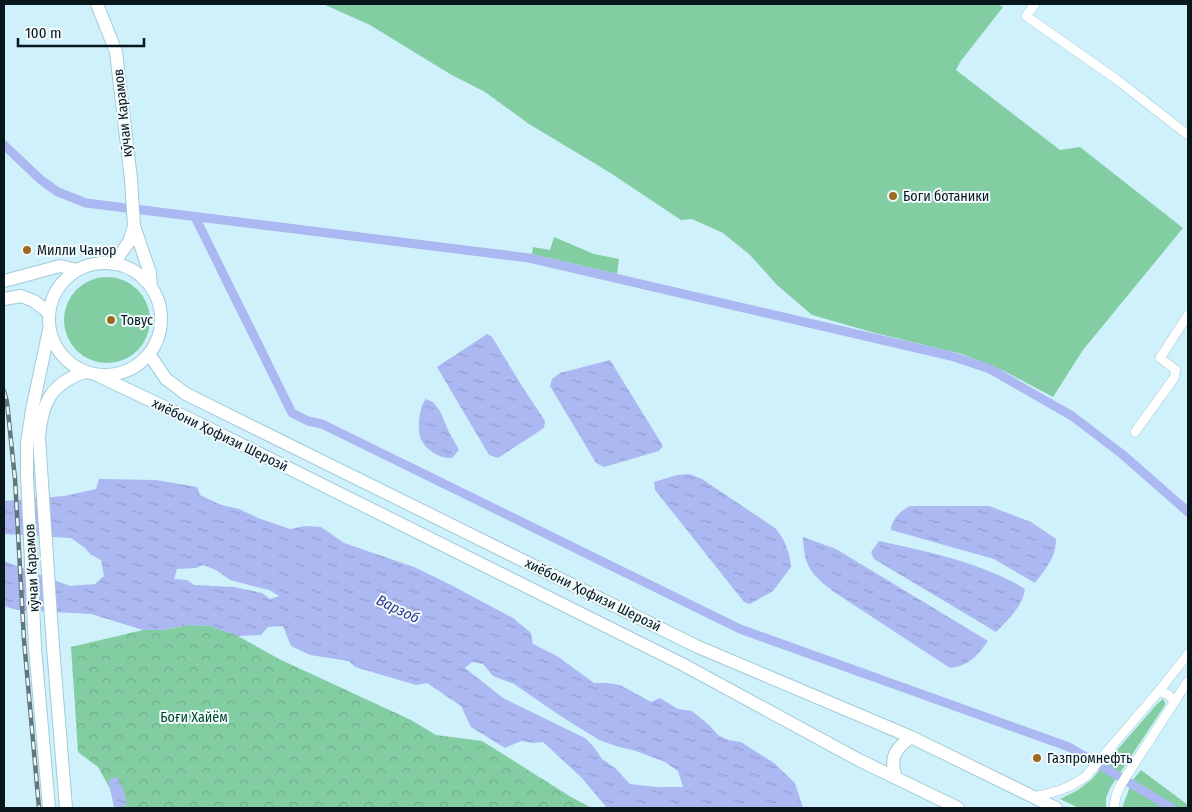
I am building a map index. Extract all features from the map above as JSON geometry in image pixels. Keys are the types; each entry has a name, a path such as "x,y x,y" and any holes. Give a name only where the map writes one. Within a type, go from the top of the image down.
{"main road":[{"name":"кӯчаи Карамов","path":"97,4 116,52 131,179 134,226 150,273 151,286"},
{"name":"кӯчаи Карамов","path":"113,264 129,242 134,226"},
{"name":"хиёбони Ҳофизи Шерозӣ","path":"151,286 134,272 113,264 89,265 78,270 69,276 58,288 51,303 49,330 56,348 68,363 198,423 682,664 851,755 958,808"},
{"name":"хиёбони Ҳофизи Шерозӣ","path":"4,281 60,266 78,270"},
{"path":"91,374 112,376 126,372 139,364 149,354 156,342 160,328 161,313 151,286"},
{"path":"4,299 21,296 34,302 49,313"},
{"name":"кӯчаи Карамов","path":"49,330 32,410 27,475 35,648 49,808"},
{"name":"хиёбони Ҳофизи Шерозӣ","path":"149,354 166,379 186,394 696,646 911,737 1056,808"},
{"name":"кӯчаи Карамов","path":"66,808 39,438 45,403 51,394 66,380 91,374"},
{"path":"896,777 892,764 894,755 899,747 911,737"}],"street":[{"path":"1036,4 1026,16 1187,133"},
{"path":"1135,432 1174,378 1176,370 1160,358 1188,315"},
{"path":"1032,797 1058,791 1080,781 1159,691 1188,654"},
{"path":"1114,808 1120,786 1188,681"},
{"path":"1159,691 1169,695 1174,702"}],"green space":[{"name":"Боги ботаники","path":"323,4 998,4 1003,7 960,62 956,70 1060,150 1080,147 1183,228 1083,350 1053,397 1006,372 962,354 875,333 812,315 777,285 750,255 723,233 692,219 681,220 609,172 529,124 485,92 450,74 370,25"},
{"path":"554,237 594,254 619,259 617,274 532,254 533,247 550,250"},
{"path":"107,277 123,280 131,284 143,296 147,304 150,320 147,336 143,344 131,356 123,360 107,363 91,360 83,356 71,344 67,336 64,320 67,304 71,296 83,284 91,280"},
{"name":"Боғи Хайём","path":"188,625 211,626 238,636 279,659 411,720 436,735 482,741 571,797 592,808 114,808 113,794 98,767 78,752 71,647 143,630 163,630"},
{"path":"1163,699 1165,705 1110,788 1106,798 1106,808 1079,808 1060,799 1078,790 1091,780"},
{"path":"1141,770 1188,805 1188,808 1122,808 1132,781"}],"water":[{"path":"487,334 492,337 545,421 544,428 498,458 489,455 437,367"},
{"path":"610,360 663,446 659,451 604,467 596,463 550,386 552,379 560,373"},
{"path":"426,399 433,402 440,411 459,450 452,458 439,456 431,451 424,445 420,437 420,413"},
{"path":"689,474 702,479 779,532 786,546 791,567 773,591 750,604 744,602 655,490 654,482 677,475"},
{"name":"Варзоб","path":"99,479 156,480 197,487 200,495 221,505 239,509 290,529 305,526 321,527 344,543 414,567 513,618 531,633 533,644 557,656 594,683 620,685 651,702 660,698 678,709 692,711 718,735 728,740 741,742 774,763 795,783 803,808 607,808 581,777 543,742 521,741 505,748 471,727 461,706 427,683 416,685 355,667 349,661 310,655 291,646 283,626 268,627 261,635 238,636 210,626 188,625 163,630 143,630 91,614 17,610 4,606 4,561 70,586 95,584 104,576 101,560 90,554 71,538 4,534 4,501 64,496 96,489","holes":["203,565 216,570 230,580 269,590 279,596 270,599 262,593 234,587 194,585 187,580 174,579 177,569 196,568","472,662 483,664 493,676 514,684 599,740 665,762 678,771 683,787 656,787 630,784 615,768 602,759 585,738 503,698 465,668"]},
{"path":"910,506 989,506 1031,522 1056,539 1056,546 1050,562 1035,583 994,559 891,530 891,526 897,516"},
{"path":"803,537 836,549 988,641 981,651 968,662 950,668 834,592 814,575 807,563"},
{"path":"879,541 936,554 972,565 1025,589 1024,595 1014,612 996,632 874,559 871,552"},
{"path":"117,777 124,792 127,806 114,807 108,780"}],"waterway":[{"path":"4,145 41,180 58,192 86,203 529,258 951,356 990,369 1072,416 1122,454 1188,512"},
{"path":"195,217 292,413 308,421 322,424 740,629 1069,747 1172,808"}],"railway":[{"path":"4,391 7,402 15,479 24,640 39,808"}],"place":[{"name":"Боги ботаники","path":"893,196"},
{"name":"Милли Чанор","path":"27,250"},
{"name":"Товус","path":"111,320"},
{"name":"Газпромнефть","path":"1037,758"}]}
